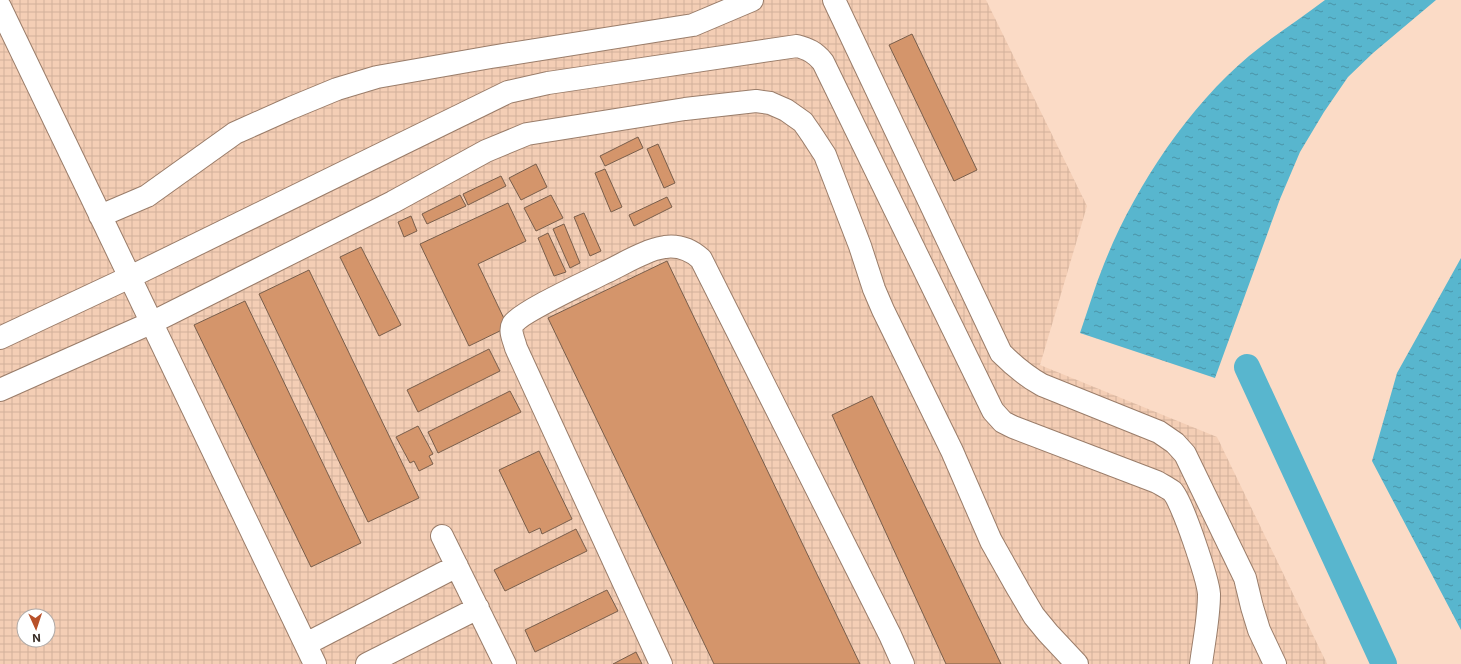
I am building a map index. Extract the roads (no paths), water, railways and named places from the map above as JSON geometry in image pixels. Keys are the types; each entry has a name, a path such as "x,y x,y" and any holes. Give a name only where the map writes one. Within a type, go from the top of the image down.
{"lane":[{"path":"100,216 147,196 236,133 336,89 377,77 491,57 693,25 752,0"},
{"path":"834,0 1001,353 1017,369 1042,385 1159,432 1175,443 1186,454 1245,578 1259,630 1275,664"},
{"path":"0,6 100,216 153,322 315,664"},
{"path":"0,338 130,277 508,92 548,83 797,46 808,49 817,54 823,62 993,411 1003,422 1013,427 1157,482 1173,492 1181,506 1206,577 1209,593 1200,664"},
{"path":"0,390 153,322 393,202 486,150 527,134 685,109 756,101 770,103 786,110 803,122 825,155 883,310 952,451 992,541 1018,590 1034,616 1077,664"},
{"path":"661,664 516,348 512,325 527,313 644,253 665,247 679,246 691,251 701,259 904,664"},
{"path":"442,536 505,664"},
{"path":"306,644 457,566"},
{"path":"367,664 478,608"}],"water":[{"path":"1325,0 1436,0 1373,53 1348,77 1324,112 1300,152 1280,199 1215,378 1080,333 1101,272 1116,236 1164,151 1204,100 1226,77 1267,41"},
{"path":"1461,258 1461,630 1372,461 1397,373"}],"waterway":[{"path":"1247,367 1384,664"}]}
